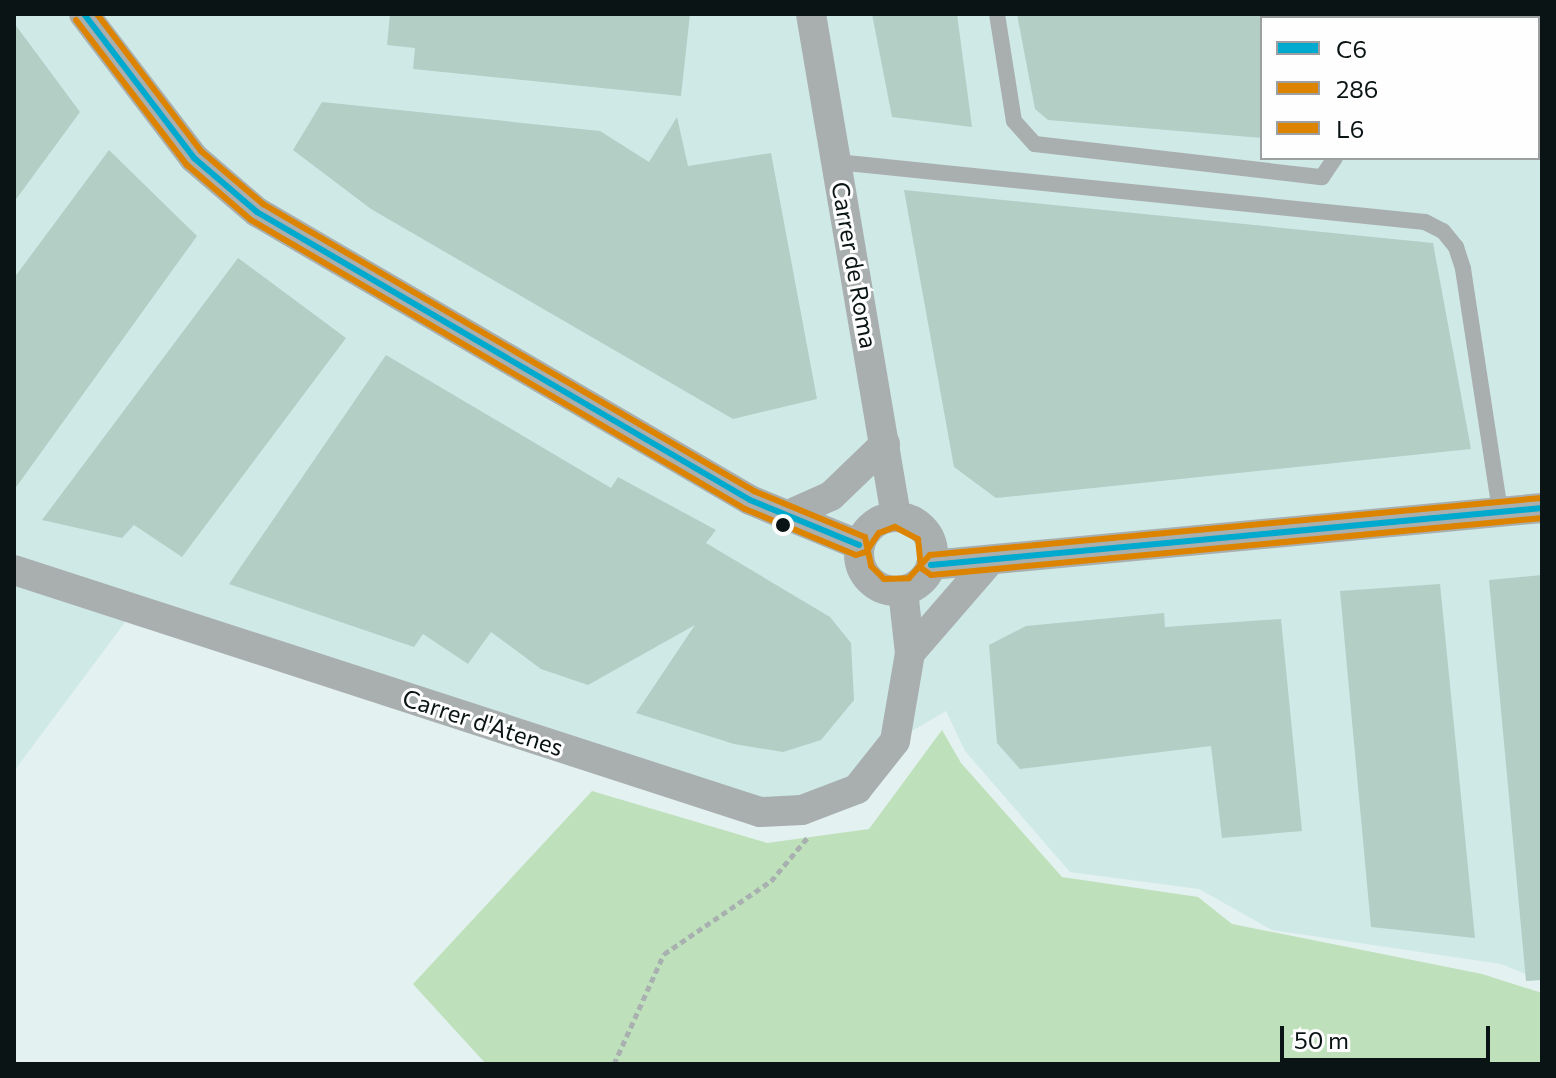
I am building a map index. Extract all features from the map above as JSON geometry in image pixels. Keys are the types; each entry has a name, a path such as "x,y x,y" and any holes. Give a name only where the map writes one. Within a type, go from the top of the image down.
{"street":[{"path":"84,14 194,158 257,212 784,517 859,545"},
{"name":"Carrer de Roma","path":"811,14 896,516"},
{"path":"784,517 831,496 885,444"},
{"path":"931,565 988,563 1542,508"},
{"path":"896,516 927,533 931,565 924,579 903,591 879,588 868,581 858,558 859,545 872,525 896,516"},
{"path":"910,653 988,563"},
{"name":"Carrer d'Atenes","path":"14,570 760,812 802,810 857,789 895,741 904,703 910,653"},
{"path":"903,591 910,653"}],"lane":[{"path":"997,14 1014,121 1035,144 1322,177 1334,160"},
{"path":"837,162 1396,218 1425,222 1443,231 1456,247 1463,269 1500,512"}],"path":[{"path":"614,1064 664,954 771,881 810,836 802,810"}],"shaded area":[{"path":"14,14 1542,14 1542,981 1501,964 1272,930 1199,889 1070,872 965,751 946,711 895,741 857,789 802,810 135,609 14,771"}],"green space":[{"path":"942,730 961,763 1062,877 1198,897 1232,924 1482,974 1542,993 1542,1064 486,1064 413,984 592,791 767,843 869,829"}],"building":[{"path":"390,14 690,14 681,96 413,69 415,48 387,45"},
{"path":"872,14 957,14 972,127 892,117"},
{"path":"1017,14 1262,14 1260,138 1048,120 1035,109"},
{"path":"14,23 80,112 14,202"},
{"path":"322,102 600,131 649,162 677,117 688,166 771,153 817,399 733,419 371,209 293,150"},
{"path":"109,150 197,236 14,490 14,278"},
{"path":"904,190 1433,243 1471,449 996,498 954,467"},
{"path":"238,258 346,338 182,557 134,525 122,538 42,520"},
{"path":"386,355 611,488 618,477 716,530 706,543 830,617 851,643 854,700 821,740 783,752 734,744 636,713 695,625 588,685 541,669 491,632 468,664 423,634 414,647 229,584"},
{"path":"1542,575 1542,980 1526,981 1489,580"},
{"path":"1440,584 1475,938 1371,927 1340,591"},
{"path":"1164,613 1165,627 1281,619 1302,831 1222,838 1211,746 1020,769 997,743 989,645 1026,626"}],"transit line":[{"name":"C6","path":"84,14 194,158 257,212 750,500 859,545"},
{"name":"L6","path":"97,14 201,151 263,204 754,491 865,537 871,566 884,579 909,578 930,555 1541,498"},
{"name":"286","path":"76,20 187,165 251,220 745,509 856,555 866,552 879,533 895,527 918,539 921,568 931,575 1542,518"},
{"name":"C6","path":"931,565 1542,508"}]}
